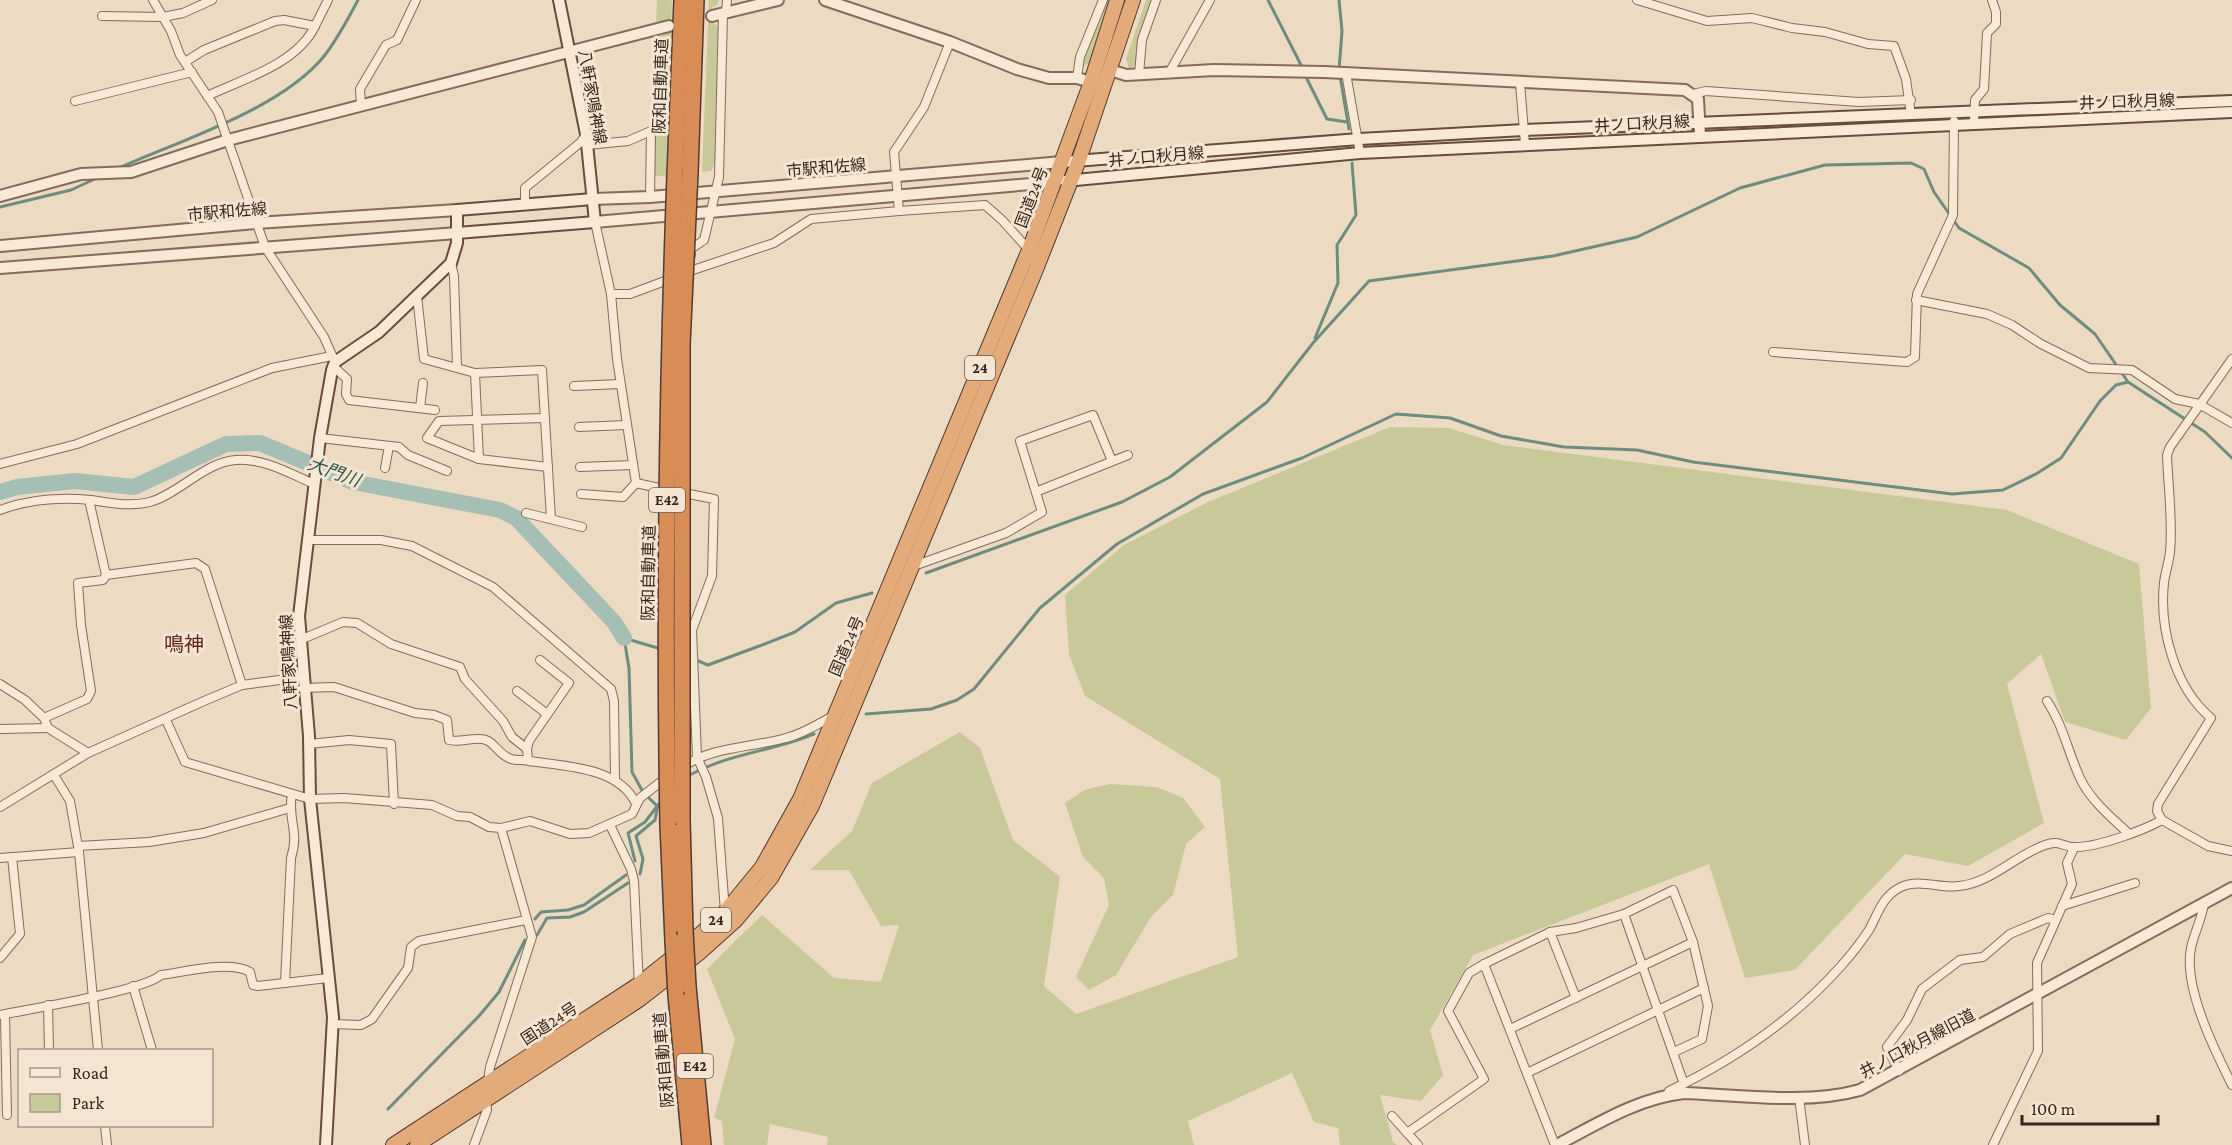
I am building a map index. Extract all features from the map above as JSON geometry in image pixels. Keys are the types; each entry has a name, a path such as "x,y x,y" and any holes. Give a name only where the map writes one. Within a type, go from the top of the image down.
{"highway":[{"name":"阪和自動車道","path":"681,0 683,174"},
{"name":"阪和自動車道","path":"690,1145 682,991 685,931 665,683 668,360 695,39 696,0"},
{"path":"695,39 705,0"},
{"name":"国道24号","path":"417,1145 639,1000 698,954 730,916 762,867 800,799 1029,250 1091,82 1118,0"},
{"name":"国道24号","path":"393,1145 639,984 730,916 771,878 806,816 855,707 1035,272 1079,160 1133,0"},
{"name":"阪和自動車道","path":"675,822 673,941 703,1145"}],"street":[{"path":"153,0 185,62 218,112 265,248 324,337 334,361 347,379 346,394 349,400 435,410"},
{"path":"102,16 163,17 183,13 212,0"},
{"path":"207,96 286,58 310,36 328,0"},
{"path":"361,105 360,89 386,45 397,40 416,0"},
{"name":"八軒家鳴神線","path":"559,0 586,140 595,222"},
{"path":"691,270 692,249 704,240 717,191 720,14 726,0"},
{"path":"720,14 778,0"},
{"path":"825,0 950,42 1017,69 1049,78 1077,78 1091,82"},
{"path":"1077,78 1080,57 1103,0"},
{"path":"1139,74 1142,40 1156,0"},
{"path":"1169,72 1210,0"},
{"path":"1637,0 1707,21 1752,18 1792,28 1825,32 1868,44 1894,46 1911,100 1911,115"},
{"path":"1974,117 1975,100 1984,89 1987,33 1996,24 1996,12 1992,0"},
{"path":"185,62 204,50 275,21 284,20 315,26"},
{"path":"0,196 81,174 131,172 228,140 669,26"},
{"path":"899,211 894,152 924,107 950,42"},
{"path":"1110,70 1126,75 1214,70 1346,73 1685,90 1698,99 1700,135"},
{"path":"75,101 192,72"},
{"path":"1346,73 1360,153"},
{"path":"1520,83 1525,144"},
{"path":"1693,94 1706,91 1859,102 1911,100"},
{"name":"井ノ口秋月線","path":"1054,182 1360,153 1954,124 1974,117 2232,101"},
{"path":"1773,352 1907,362 1915,357 1916,300 1953,215 1954,124 1952,111"},
{"name":"井ノ口秋月線","path":"1062,162 1359,139 1699,121 1911,115 1952,111 1974,117 2232,112"},
{"path":"525,203 525,188 581,142 586,140 628,141 651,131 650,197"},
{"name":"市駅和佐線","path":"593,199 650,197 1062,162"},
{"name":"市駅和佐線","path":"595,222 1054,182"},
{"path":"0,464 77,444 272,368 334,361 379,332 451,263 457,243 457,210 593,199"},
{"path":"611,294 623,295 639,291 691,270 774,243 811,219 985,205 1029,250"},
{"name":"市駅和佐線","path":"0,246 256,223 457,210"},
{"path":"0,268 595,222 611,294 620,384 636,483"},
{"path":"451,263 454,276 457,367"},
{"path":"417,296 424,359 475,373 542,370 551,519"},
{"path":"1916,300 1987,314 2012,324 2042,344 2089,368 2126,368 2175,399 2199,404 2232,423"},
{"path":"2232,359 2184,425 2167,455 2170,551 2164,585 2164,620 2175,664 2184,684 2198,707 2211,718 2158,804 2157,812 2162,820 2208,846 2222,851 2232,851"},
{"name":"八軒家鳴神線","path":"326,1145 332,1024 310,799 309,744 299,616 319,442 334,361"},
{"path":"475,373 479,459"},
{"path":"420,408 423,383"},
{"path":"574,386 620,384"},
{"path":"895,572 1006,533 1041,514 1043,510 1038,491 1020,441 1093,415 1112,461"},
{"path":"545,417 439,422 427,438 479,459 548,467"},
{"path":"579,427 626,425"},
{"path":"319,442 399,447 408,456 447,471"},
{"path":"385,468 388,446"},
{"path":"1038,491 1128,455"},
{"path":"0,510 49,499 89,500 125,505 148,502 174,493 221,464 236,460 264,462 314,482"},
{"path":"580,467 633,465"},
{"path":"581,494 623,497 636,483"},
{"path":"636,483 714,499 712,576 692,630 698,759 706,777 717,818 730,916"},
{"path":"44,718 87,699 91,691 81,625 78,583 103,580 106,575 89,500"},
{"path":"526,513 582,527"},
{"path":"309,540 381,540 403,543 493,587 611,689 614,701 615,779"},
{"path":"106,575 196,563 205,569 242,685"},
{"path":"300,640 343,622 357,623 391,644 448,661 460,667 465,679 503,721 512,737 527,749"},
{"path":"528,760 529,741 569,683 540,660"},
{"path":"0,807 88,753 242,685 302,677"},
{"path":"0,684 25,700 44,718 48,728"},
{"path":"303,688 334,687 415,713 434,715 447,720 449,740 485,739 505,756 584,770 615,779 638,801"},
{"path":"517,691 547,714"},
{"path":"2047,700 2057,715 2081,780 2105,813 2130,834"},
{"path":"166,720 185,762 292,794 310,799 344,798 394,804 432,805 457,816 470,817 489,827 501,828 530,821 570,834 589,833 632,814 638,801 652,786 718,750 787,738 855,707"},
{"path":"0,729 48,728 88,753"},
{"path":"309,744 349,740 391,744 394,804"},
{"path":"54,775 70,801 79,849 98,1049"},
{"path":"285,983 291,858 297,840 290,808 292,794"},
{"path":"0,858 149,842 204,833 290,808"},
{"path":"1667,1095 1669,1091 1716,1067 1783,1021 1840,967 1869,930 1882,903 1900,887 1915,883 1960,886 1980,879 2044,845 2058,841 2074,848 2130,834 2162,820"},
{"path":"610,825 631,869 634,881 639,1000"},
{"path":"474,1145 486,1110 490,1066 531,942 501,828"},
{"path":"1993,1145 2038,1052 2037,963 2072,884 2067,863 2074,848"},
{"path":"0,958 20,934 12,857"},
{"path":"2062,906 2135,883"},
{"name":"井ノ口秋月線旧道","path":"1556,1145 1647,1100 1667,1095 1684,1093 1838,1096 1860,1090 1899,1071 2232,888"},
{"path":"1407,1133 1484,1079 1448,1011 1469,973 1550,932 1576,928 1624,914 1673,890 1693,942 1708,1006 1702,1039 1674,1052"},
{"path":"2204,903 2190,948 2190,969 2208,1037 2232,1085"},
{"path":"1624,914 1641,968 1684,1084"},
{"path":"1899,1071 1887,1047 1907,1020 1922,989 1960,960 1983,957 2010,934 2048,918 2056,920"},
{"path":"332,1024 362,1024 372,1019 408,968 411,948 419,941 526,920"},
{"path":"1550,932 1576,998"},
{"path":"1510,1029 1693,942"},
{"path":"1484,964 1556,1145"},
{"path":"7,1115 3,1014 155,981 161,975 242,967 250,972 253,985 328,978"},
{"path":"133,986 152,1049"},
{"path":"1527,1073 1704,988"},
{"path":"48,1005 49,1049"},
{"path":"1799,1096 1805,1145"},
{"path":"1392,1116 1418,1145"},
{"path":"105,1127 107,1145"}],"green space":[{"path":"657,0 672,0 666,177 654,175 652,167 657,39 668,32 668,22 656,24"},
{"path":"709,0 719,0 717,5 712,7 711,22 720,27 715,163 711,171 702,172"},
{"path":"1106,0 1111,0 1090,63 1084,66 1082,61"},
{"path":"1146,0 1153,0 1137,43 1139,55 1137,65 1129,68 1126,59"},
{"path":"1390,427 1449,428 1503,445 2007,510 2139,564 2151,708 2126,740 2065,722 2041,654 2007,684 2044,823 1968,866 1905,854 1795,970 1745,978 1709,864 1473,955 1430,1030 1443,1075 1421,1101 1380,1095 1393,1142 1397,1145 1340,1145 1338,1128 1314,1122 1292,1073 1188,1121 1194,1145 827,1145 828,1137 770,1124 767,1145 724,1145 722,1121 714,1118 735,1039 707,969 762,915 834,978 881,982 899,925 881,926 849,870 810,870 852,831 872,783 960,732 980,748 1013,840 1060,877 1044,986 1076,1014 1238,957 1220,779 1085,696 1069,654 1065,595 1124,545 1208,502"},
{"path":"1110,784 1156,787 1183,798 1205,827 1186,844 1173,895 1151,917 1116,975 1089,990 1076,977 1109,905 1104,878 1083,857 1065,803 1084,790"}],"waterway":[{"path":"119,168 229,121 283,92 325,55 358,0"},
{"path":"1268,0 1303,69"},
{"path":"1339,0 1342,31 1339,70"},
{"path":"1305,75 1327,119 1347,122"},
{"path":"1340,76 1349,129"},
{"path":"1315,338 1338,283 1337,245 1356,215 1352,163"},
{"path":"926,573 1122,502 1170,477 1267,402 1313,343 1369,281 1553,256 1637,237 1740,188 1825,165 1911,163 1924,169 1934,192 1959,228 2029,268 2060,305 2095,334 2128,382 2205,432 2232,458"},
{"path":"0,207 71,190 97,178"},
{"path":"866,714 931,709 957,700 974,689 1040,608 1117,544 1203,494 1302,458 1396,414 1450,418 1501,436 1564,447 1637,450 1693,462 1952,494 2003,490 2036,474 2061,458 2100,401 2116,385 2128,382"},
{"name":"大門川","path":"0,492 17,487 75,481 134,487 226,444 260,443 353,482 500,510 516,518 614,622 624,638"},
{"path":"696,660 708,665 762,645 795,632 836,603 872,593"},
{"path":"658,807 643,792 632,772 629,668 624,638 661,649"},
{"path":"686,777 718,763 814,734"},
{"path":"635,861 628,833 645,822 662,800"},
{"path":"640,874 643,859 636,836 655,820 657,809"},
{"path":"535,919 541,912 568,910 584,905 626,875"},
{"path":"537,935 547,918 570,917 584,912 628,883"},
{"path":"388,1109 479,1016 499,992 525,940"}],"district":[{"name":"鳴神","path":"184,644"}]}
